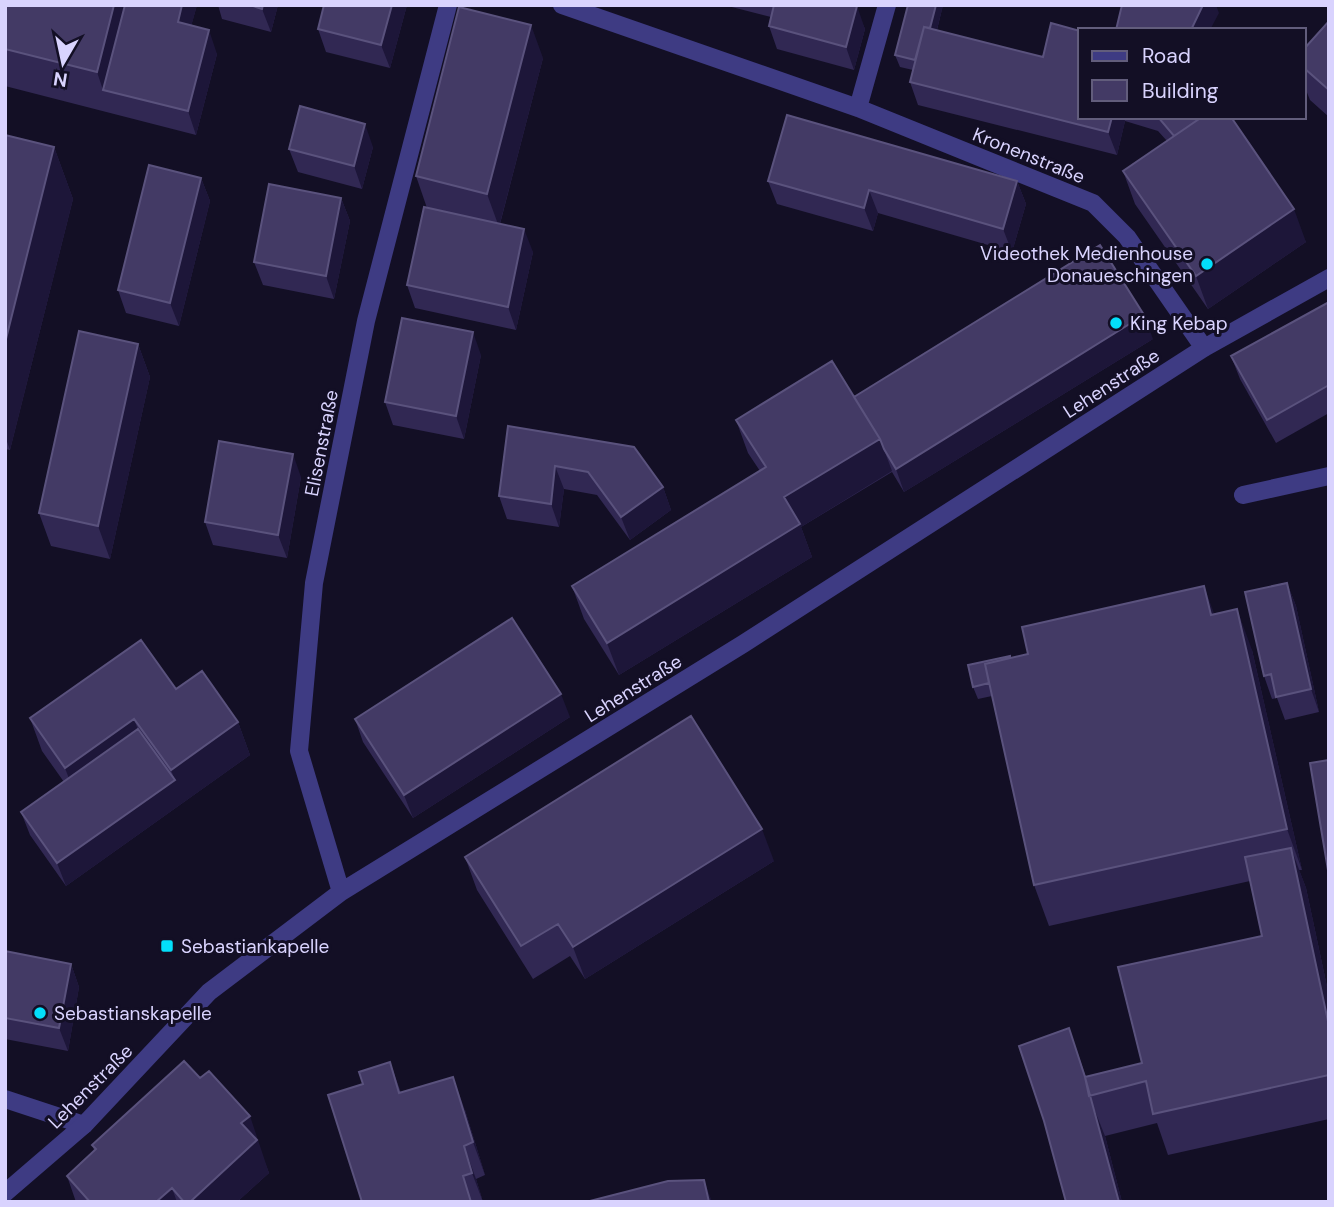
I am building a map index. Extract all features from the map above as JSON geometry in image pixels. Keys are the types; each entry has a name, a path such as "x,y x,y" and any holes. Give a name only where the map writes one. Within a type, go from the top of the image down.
{"street":[{"name":"Elisenstraße","path":"341,892 299,751 314,583 366,321 448,5"},
{"name":"Kronenstraße","path":"562,5 858,108 1093,204 1126,237 1204,348"},
{"path":"858,108 887,5"},
{"name":"Lehenstraße","path":"5,1193 84,1125 209,992 341,892 743,644 1204,348 1329,278"},
{"path":"1243,495 1329,476"},
{"path":"5,1100 84,1125"}],"building":[{"path":"5,5 114,5 97,72 5,49"},
{"path":"125,5 182,5 178,22 209,30 188,111 103,90"},
{"path":"324,5 392,5 381,45 318,29"},
{"path":"774,5 857,6 846,47 769,26"},
{"path":"908,5 936,5 930,28 924,27 915,60 895,55"},
{"path":"1122,5 1203,5 1192,28 1116,28"},
{"path":"459,7 531,25 487,194 416,176"},
{"path":"1329,21 1329,90 1306,70 1306,47"},
{"path":"1051,23 1078,30 1078,119 1111,119 1108,132 910,82 924,27 1043,57"},
{"path":"300,106 365,124 354,166 289,149"},
{"path":"787,115 1017,181 1003,229 869,190 864,208 768,181"},
{"path":"1160,119 1199,119 1174,136"},
{"path":"1199,119 1232,119 1294,209 1196,276 1123,171"},
{"path":"5,135 54,147 5,343"},
{"path":"149,165 201,178 170,303 118,290"},
{"path":"269,184 341,198 326,276 254,262"},
{"path":"424,207 524,229 508,307 407,285"},
{"path":"1100,245 1144,315 896,469 854,397"},
{"path":"1329,302 1329,385 1267,420 1231,356"},
{"path":"402,318 473,332 456,416 385,402"},
{"path":"79,331 138,344 98,526 39,513"},
{"path":"832,361 880,439 784,497 800,524 607,643 572,586 766,467 736,420"},
{"path":"508,426 634,447 663,487 621,517 588,472 555,466 551,504 499,496"},
{"path":"219,441 293,454 278,535 205,522"},
{"path":"1287,583 1311,689 1276,697 1271,674 1264,676 1245,592"},
{"path":"1204,586 1211,615 1237,609 1287,829 1034,885 985,664 1028,654 1022,627"},
{"path":"512,618 561,694 404,795 355,719"},
{"path":"141,640 176,689 202,671 238,722 171,770 134,719 65,768 30,718"},
{"path":"1010,656 985,664 989,683 973,687 968,665"},
{"path":"691,716 762,829 573,947 558,924 521,946 465,857"},
{"path":"138,729 175,780 57,863 21,812"},
{"path":"1329,760 1329,876 1310,763"},
{"path":"1291,848 1329,1026 1329,1075 1153,1114 1146,1081 1089,1096 1085,1077 1142,1063 1118,967 1262,936 1245,857"},
{"path":"5,951 71,964 59,1028 5,1018"},
{"path":"1069,1028 1119,1202 1066,1202 1044,1121 1019,1046"},
{"path":"184,1061 200,1078 209,1071 250,1116 241,1123 257,1140 190,1202 184,1202 172,1188 156,1202 90,1202 67,1176 96,1149 92,1145"},
{"path":"390,1062 399,1093 453,1077 473,1142 464,1146 472,1173 463,1176 471,1202 362,1202 328,1095 363,1084 359,1072"},
{"path":"704,1180 709,1202 586,1202 668,1181"}],"place":[{"name":"Videothek Medienhouse Donaueschingen","path":"1207,264"},
{"name":"King Kebap","path":"1116,323"},
{"name":"Sebastiankapelle","path":"167,946"},
{"name":"Sebastianskapelle","path":"40,1013"}]}
